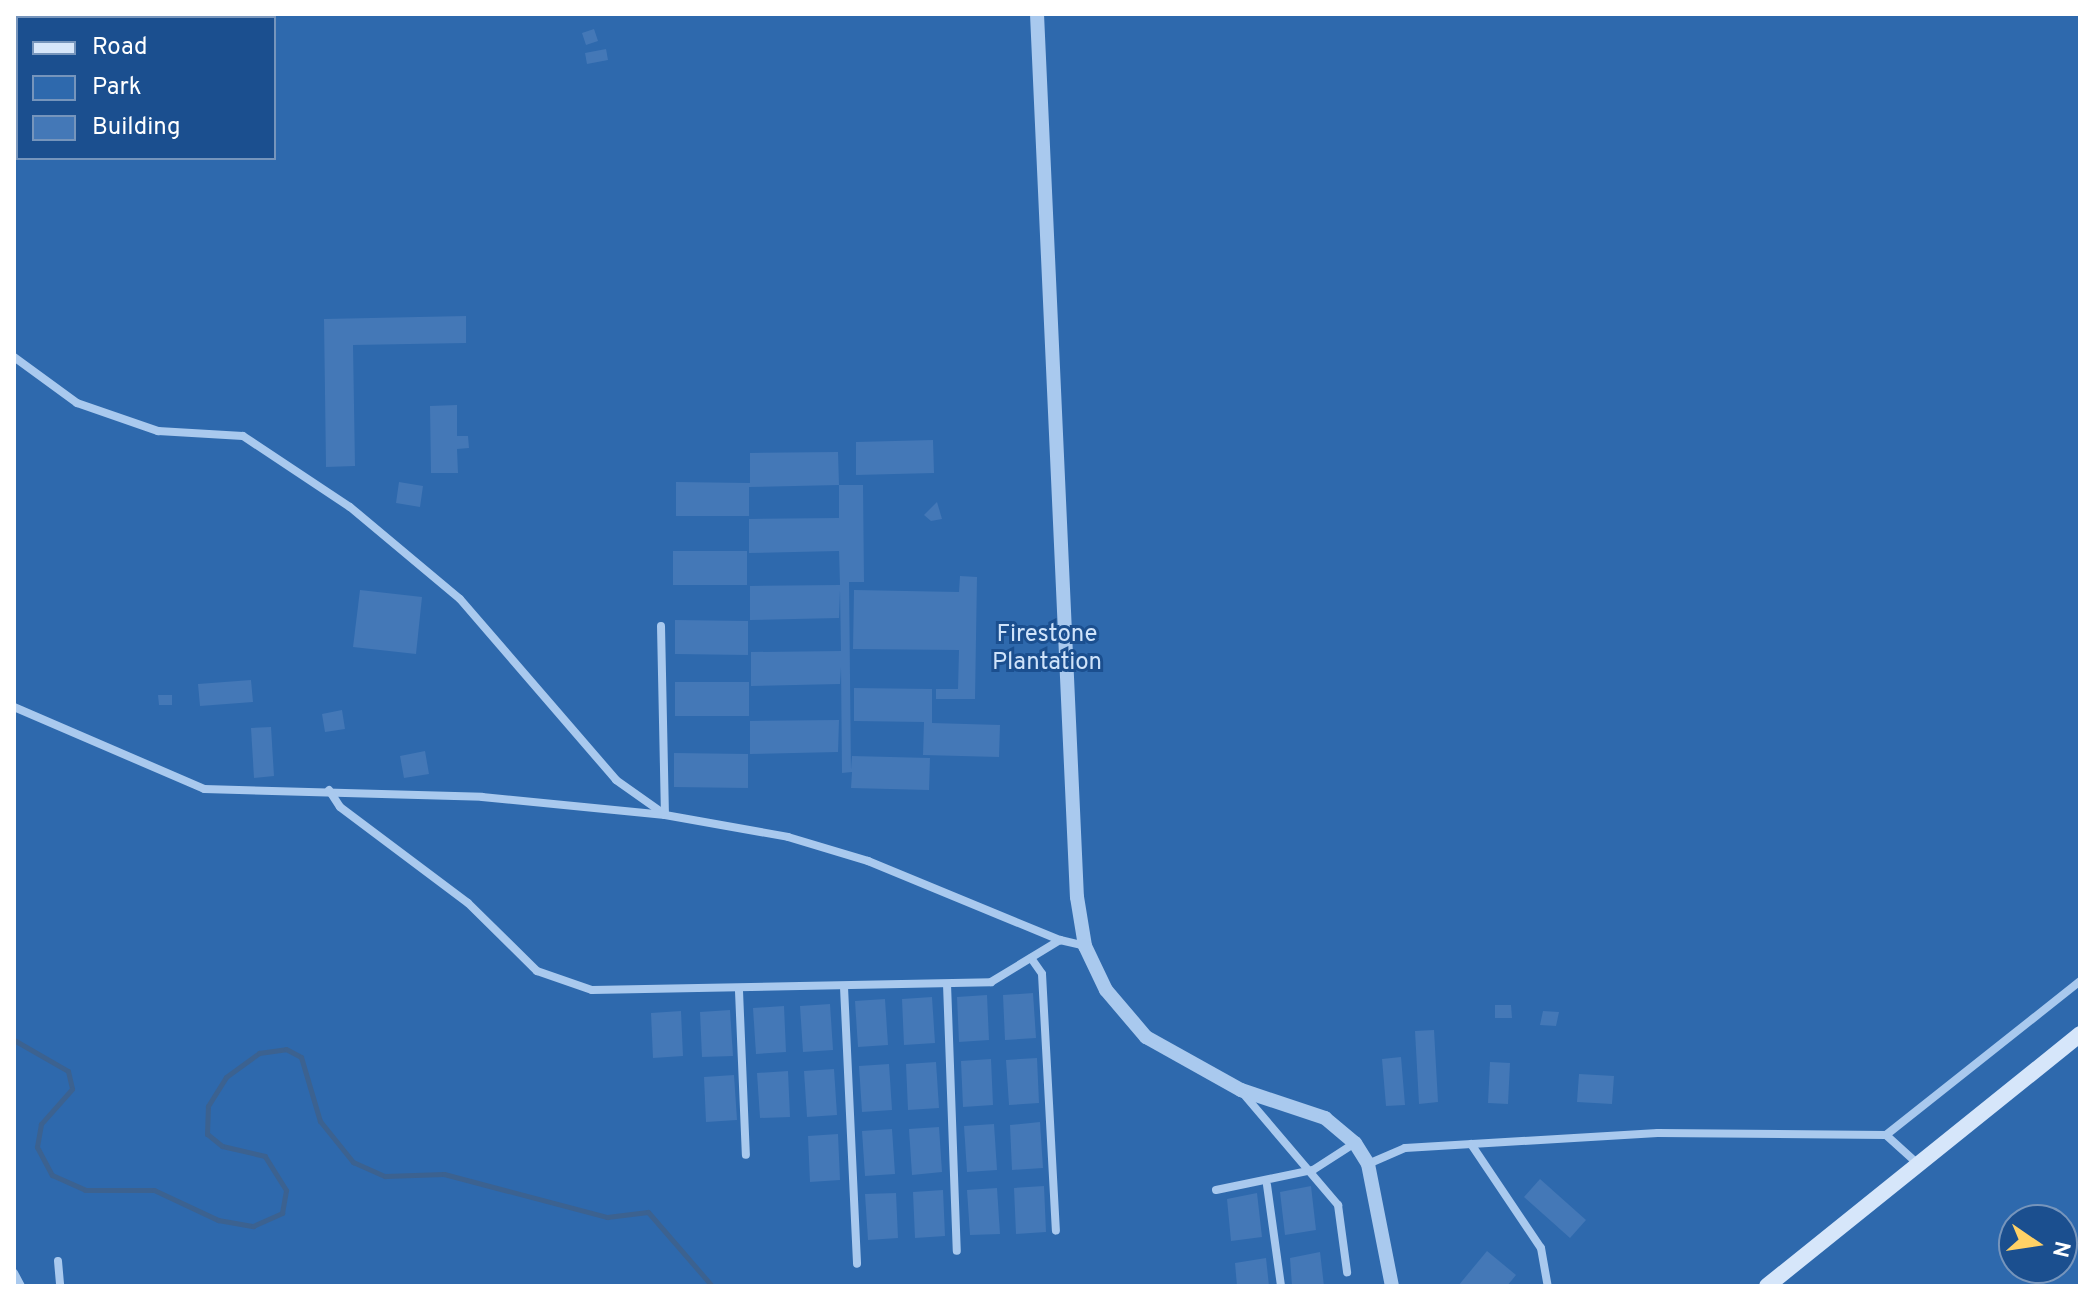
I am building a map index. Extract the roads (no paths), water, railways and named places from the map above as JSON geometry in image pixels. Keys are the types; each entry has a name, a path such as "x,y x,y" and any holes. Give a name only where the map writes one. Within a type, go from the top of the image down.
{"main road":[{"path":"1767,1286 2080,1034"}],"street":[{"path":"1037,14 1077,897 1085,946 1106,990 1146,1037 1241,1090 1325,1118 1355,1143 1368,1164 1392,1286"},
{"path":"14,357 77,403 158,431 243,436 350,507 460,599 616,780 665,815"},
{"path":"661,626 665,815"},
{"path":"14,707 204,789 329,790 665,815 868,861 1060,940 1085,946"},
{"path":"329,790 340,807 468,903 537,971 633,994 991,982 1060,940"},
{"path":"1031,958 1042,974 1056,1231"},
{"path":"1368,1164 1405,1148 1658,1133 1886,1135 2080,981"},
{"path":"947,984 957,1251"},
{"path":"844,987 857,1264"},
{"path":"739,991 746,1155"},
{"path":"1241,1090 1313,1170 1338,1205 1347,1272"},
{"path":"1886,1135 1918,1164"},
{"path":"1216,1190 1267,1185 1313,1170 1355,1143"},
{"path":"1471,1144 1541,1248 1548,1286"},
{"path":"1267,1185 1281,1286"},
{"path":"58,1261 60,1286"},
{"path":"14,1273 21,1286"}],"waterway":[{"path":"14,1040 68,1071 72,1089 41,1124 37,1147 52,1175 85,1190 154,1190 218,1220 253,1226 282,1213 286,1190 265,1156 222,1146 207,1134 208,1106 226,1077 259,1053 286,1049 301,1057 320,1121 353,1162 385,1176 444,1174 607,1217 648,1212 712,1286"}],"park label":[{"name":"Firestone Plantation","path":"1047,650"}]}
